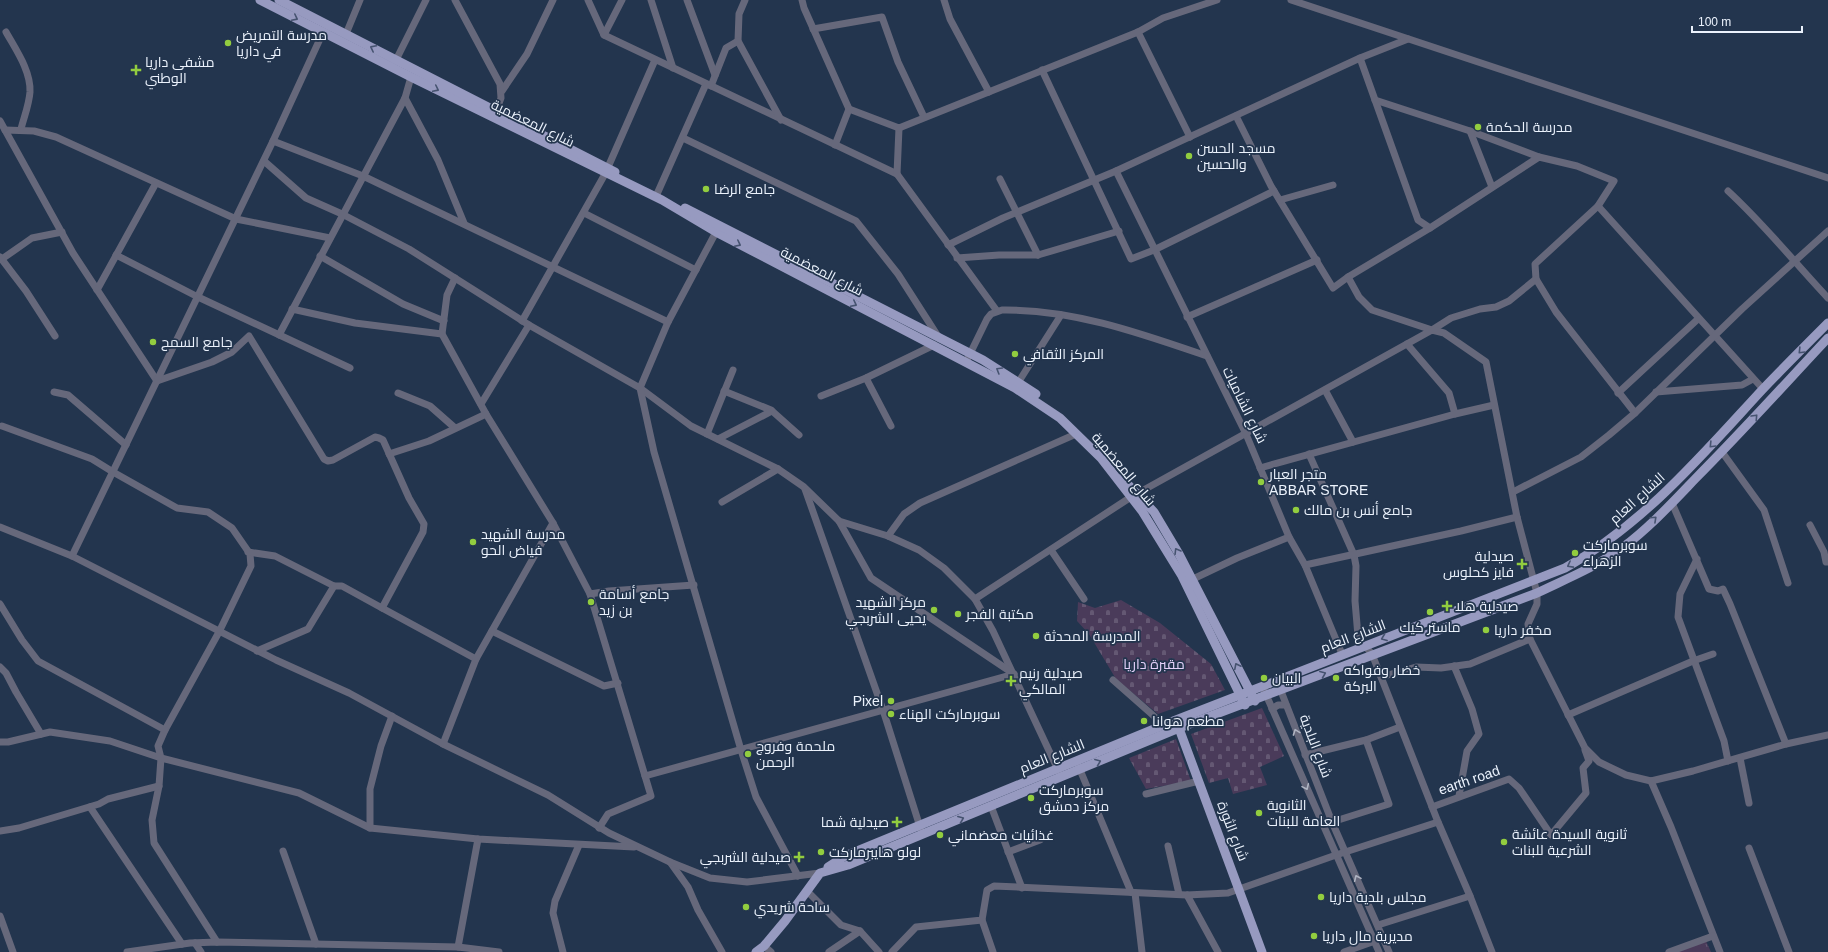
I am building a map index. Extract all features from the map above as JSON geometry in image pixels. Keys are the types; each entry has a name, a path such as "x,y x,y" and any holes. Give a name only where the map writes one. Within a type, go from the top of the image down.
{"main road":[{"name":"شارع المعضمية","path":"260,0 325,28 346,34 394,64 411,77 658,194 718,228"},
{"name":"شارع المعضمية","path":"279,0 325,28 394,64 496,111 662,200 936,341 1017,385 1062,415 1078,430 1134,496 1182,576 1245,704"},
{"name":"الشارع العام","path":"756,952 764,946 820,873 844,856 1058,768 1078,765 1342,654 1566,568 1583,558 1630,524 1672,486 1763,389 1828,323"},
{"name":"الشارع العام","path":"820,873 848,865 1062,777 1078,765 1164,725 1178,724 1255,701 1372,654 1537,593 1586,570 1636,537 1672,503 1722,452 1828,338"},
{"name":"شارع المعضمية","path":"1017,385 1060,418 1101,458 1134,496 1154,512 1193,579 1255,701"},
{"name":"شارع الثورة","path":"1178,724 1262,952"}],"street":[{"path":"346,34 360,0"},
{"path":"394,64 426,0"},
{"path":"455,0 497,78 502,91 502,98 496,111"},
{"path":"502,91 527,54 553,0"},
{"path":"588,0 604,35 897,174 997,311"},
{"path":"604,35 622,0"},
{"path":"651,0 673,68"},
{"path":"687,0 715,75"},
{"path":"745,0 739,14 738,41 781,120"},
{"path":"802,0 804,8 849,110 835,145"},
{"path":"944,0 950,19 989,92"},
{"path":"849,110 898,128 1138,32 1163,18 1217,0"},
{"path":"1291,0 1828,178"},
{"path":"813,29 882,16 898,62 924,117"},
{"path":"72,556 274,141 325,28"},
{"path":"6,32 25,67 30,83 29,99 22,129"},
{"path":"1138,32 1190,137"},
{"path":"948,245 1017,213 1116,171 1360,58 1408,39"},
{"path":"658,194 708,85 715,75 726,48 738,41"},
{"path":"1360,58 1418,220 1430,228"},
{"path":"522,321 607,171 654,60"},
{"path":"1042,70 1131,259 1154,250 1274,191"},
{"path":"279,335 405,98 411,77"},
{"path":"405,98 438,160 464,224"},
{"path":"1375,100 1470,131 1539,157 1577,166 1614,181 1598,206 1535,264 1536,279 1556,312 1635,413"},
{"path":"1236,116 1274,191 1333,288 1348,277 1430,228 1539,157"},
{"path":"0,121 62,232 97,290 157,381"},
{"path":"897,174 898,128"},
{"path":"5,130 22,129 56,137 236,219 330,238"},
{"path":"1470,131 1492,188"},
{"path":"683,138 856,221 898,274 936,341 866,378 821,396"},
{"path":"274,141 363,176 668,322"},
{"path":"264,161 306,198 342,214 409,249 522,321 640,388 691,426 778,468 804,487 839,521 872,578 1014,674"},
{"name":"شارع الشاميات","path":"1116,171 1246,434 1289,537 1305,565 1342,654"},
{"path":"1000,179 1038,255"},
{"path":"97,290 156,183"},
{"path":"1280,200 1333,185"},
{"path":"1728,191 1749,210 1794,262 1828,298"},
{"path":"1598,206 1698,319 1763,389"},
{"path":"584,213 696,270"},
{"path":"718,228 668,322 640,388 654,452 756,797 798,876"},
{"path":"957,258 999,255 1038,255 1118,231"},
{"path":"1513,492 1581,457 1635,413 1742,309 1828,231"},
{"path":"54,336 26,291 1,258 32,238 62,232"},
{"path":"116,255 198,296 350,368"},
{"path":"320,256 403,304 444,321"},
{"path":"1187,317 1317,260"},
{"path":"1348,277 1359,298 1372,310 1444,333 1486,362 1517,517 1537,593 1537,604 1528,624 1530,639 1584,748 1599,762 1626,775 1651,781 1740,758 1786,744 1828,735"},
{"path":"455,278 447,295 442,334 486,414 554,523 590,594 651,796 608,814 599,828"},
{"path":"975,599 1134,496 1451,318 1480,309 1496,307 1509,301 1536,279"},
{"path":"292,309 355,323 442,334"},
{"path":"968,358 987,319 997,311 1007,310 1086,318 1154,338 1207,356"},
{"path":"1017,385 1061,315"},
{"path":"1618,393 1698,319"},
{"path":"481,404 529,325"},
{"path":"157,381 212,362 232,352 250,336 324,459 328,461 333,460 375,437 382,440 409,498 424,524 423,532 382,608"},
{"path":"1407,344 1449,393 1455,414"},
{"path":"707,434 733,370"},
{"path":"866,378 891,426"},
{"path":"1656,392 1742,384 1753,379"},
{"path":"724,390 772,411 799,435"},
{"path":"1325,390 1353,442"},
{"path":"54,392 68,395 126,445"},
{"path":"398,393 430,406 455,428"},
{"path":"1260,468 1455,414 1494,405"},
{"path":"718,439 772,411"},
{"path":"389,454 429,441 486,414"},
{"path":"2,426 92,459 178,508 208,512 232,528 248,552 251,566 219,632 165,730 158,746 161,758 160,786 152,820 154,843 217,942"},
{"path":"888,536 904,514 920,503 1076,434"},
{"path":"1722,452 1764,510 1788,583"},
{"path":"1309,454 1354,554 1356,566 1355,601 1362,647 1372,654 1438,822 1492,952"},
{"path":"722,502 778,468"},
{"path":"804,487 883,710 923,834"},
{"path":"1672,503 1709,588 1718,591 1723,589 1786,744"},
{"path":"1305,565 1461,532 1517,517"},
{"path":"839,521 888,536 919,550 944,568 975,599 993,631 1062,777"},
{"path":"443,744 476,659 554,523"},
{"path":"1810,525 1824,552 1826,562 1828,562"},
{"path":"0,527 72,556 257,651 349,693 443,744 548,795 599,828 670,862 710,878 747,882 820,873"},
{"path":"1193,579 1237,558 1289,537"},
{"path":"1051,550 1084,599"},
{"path":"248,552 275,556 334,586 342,586 476,659"},
{"path":"1697,559 1680,594 1678,617 1693,661 1724,741 1728,761"},
{"path":"590,594 609,591 694,585"},
{"path":"257,651 308,629 334,586"},
{"path":"0,604 22,640 38,662 165,730"},
{"path":"492,631 604,686 618,683"},
{"path":"1380,677 1416,667 1441,668 1470,664 1530,639"},
{"path":"1568,715 1693,661 1713,654"},
{"path":"1454,666 1472,709 1479,734 1467,751 1459,796"},
{"path":"0,667 6,673 41,734"},
{"path":"645,776 1014,674"},
{"path":"1113,680 1164,725"},
{"name":"شارع البلدية","path":"1277,681 1332,822 1389,952"},
{"name":"شارع البلدية","path":"1262,687 1380,952"},
{"path":"1272,709 1278,705 1286,705"},
{"path":"370,828 370,789 381,746 392,716"},
{"path":"1305,754 1366,740 1400,727"},
{"path":"0,742 8,742 50,732 110,741 161,758 299,793 370,828 478,839 638,847"},
{"path":"1332,822 1389,804 1366,740"},
{"name":"earth road","path":"1432,807 1509,779 1519,788 1551,835 1586,792 1583,768 1589,761 1584,748"},
{"path":"1740,758 1749,804"},
{"path":"1078,765 1133,892 1142,952"},
{"path":"1146,794 1199,781"},
{"path":"1651,781 1671,827 1720,952"},
{"path":"0,831 19,828 108,800 160,786"},
{"path":"90,806 182,944"},
{"path":"991,806 1022,888"},
{"path":"993,952 982,920 987,890 994,886 1187,895 1228,893 1336,855 1438,822"},
{"path":"458,947 478,839"},
{"path":"1008,852 1040,840"},
{"path":"563,952 553,913 555,901 579,844"},
{"path":"1168,846 1179,894"},
{"path":"1749,848 1789,952"},
{"path":"283,851 316,944"},
{"path":"670,862 688,887 698,910 722,952"},
{"path":"806,891 841,924 860,931 879,952"},
{"path":"1187,895 1218,952"},
{"path":"1378,925 1470,896"},
{"path":"0,916 13,952"},
{"path":"892,952 916,927 982,920"},
{"path":"829,952 860,931"},
{"path":"1669,952 1714,936"},
{"path":"1344,952 1375,941"},
{"path":"127,952 182,944 217,942 316,944 349,948 446,949 458,947 499,952"},
{"path":"195,943 201,952"},
{"path":"764,946 771,952"}],"green space":[{"name":"مقبرة داريا","path":"1121,600 1160,623 1211,664 1225,690 1158,714 1116,679 1089,634 1077,621 1078,602 1095,608"},
{"path":"1262,708 1284,756 1260,767 1267,785 1233,794 1228,778 1209,783 1191,734"},
{"path":"1176,739 1191,781 1146,789 1129,758"},
{"path":"1706,941 1711,952 1676,952"}],"place":[{"name":"مدرسة التمريض في داريا","path":"228,43"},
{"name":"مشفى داريا الوطني","path":"136,70"},
{"name":"مدرسة الحكمة","path":"1478,127"},
{"name":"مسجد الحسن والحسين","path":"1189,156"},
{"name":"جامع الرضا","path":"706,189"},
{"name":"جامع السمح","path":"153,342"},
{"name":"المركز الثقافي","path":"1015,354"},
{"name":"متجر العبار ABBAR STORE","path":"1261,482"},
{"name":"جامع أنس بن مالك","path":"1296,510"},
{"name":"مدرسة الشهيد فياض الحو","path":"473,542"},
{"name":"سوبرماركت الزهراء","path":"1575,553"},
{"name":"صيدلية فايز كحلوس","path":"1522,564"},
{"name":"جامع أسامة بن زيد","path":"591,602"},
{"name":"صيدلية هلا","path":"1447,606"},
{"name":"مركز الشهيد يحيى الشربجي","path":"934,610"},
{"name":"ماستر كيك","path":"1430,612"},
{"name":"مكتبة الفجر","path":"958,614"},
{"name":"مخفر داريا","path":"1486,630"},
{"name":"المدرسة المحدثة","path":"1036,636"},
{"name":"البيان","path":"1264,678"},
{"name":"خضار وفواكه البركة","path":"1336,678"},
{"name":"صيدلية رنيم المالكي","path":"1011,681"},
{"name":"Pixel","path":"891,701"},
{"name":"سوبرماركت الهناء","path":"891,714"},
{"name":"مطعم هوانا","path":"1144,721"},
{"name":"ملحمة وفروج الرحمن","path":"748,754"},
{"name":"سوبرماركت مركز دمشق","path":"1031,798"},
{"name":"الثانوية العامة للبنات","path":"1259,813"},
{"name":"صيدلية شما","path":"897,822"},
{"name":"غذائيات معضماني","path":"940,835"},
{"name":"ثانوية السيدة عائشة الشرعية للبنات","path":"1504,842"},
{"name":"لولو هايبرماركت","path":"821,852"},
{"name":"صيدلية الشربجي","path":"799,857"},
{"name":"مجلس بلدية داريا","path":"1321,897"},
{"name":"ساحة شريدي","path":"746,907"},
{"name":"مديرية مال داريا","path":"1314,936"}]}
